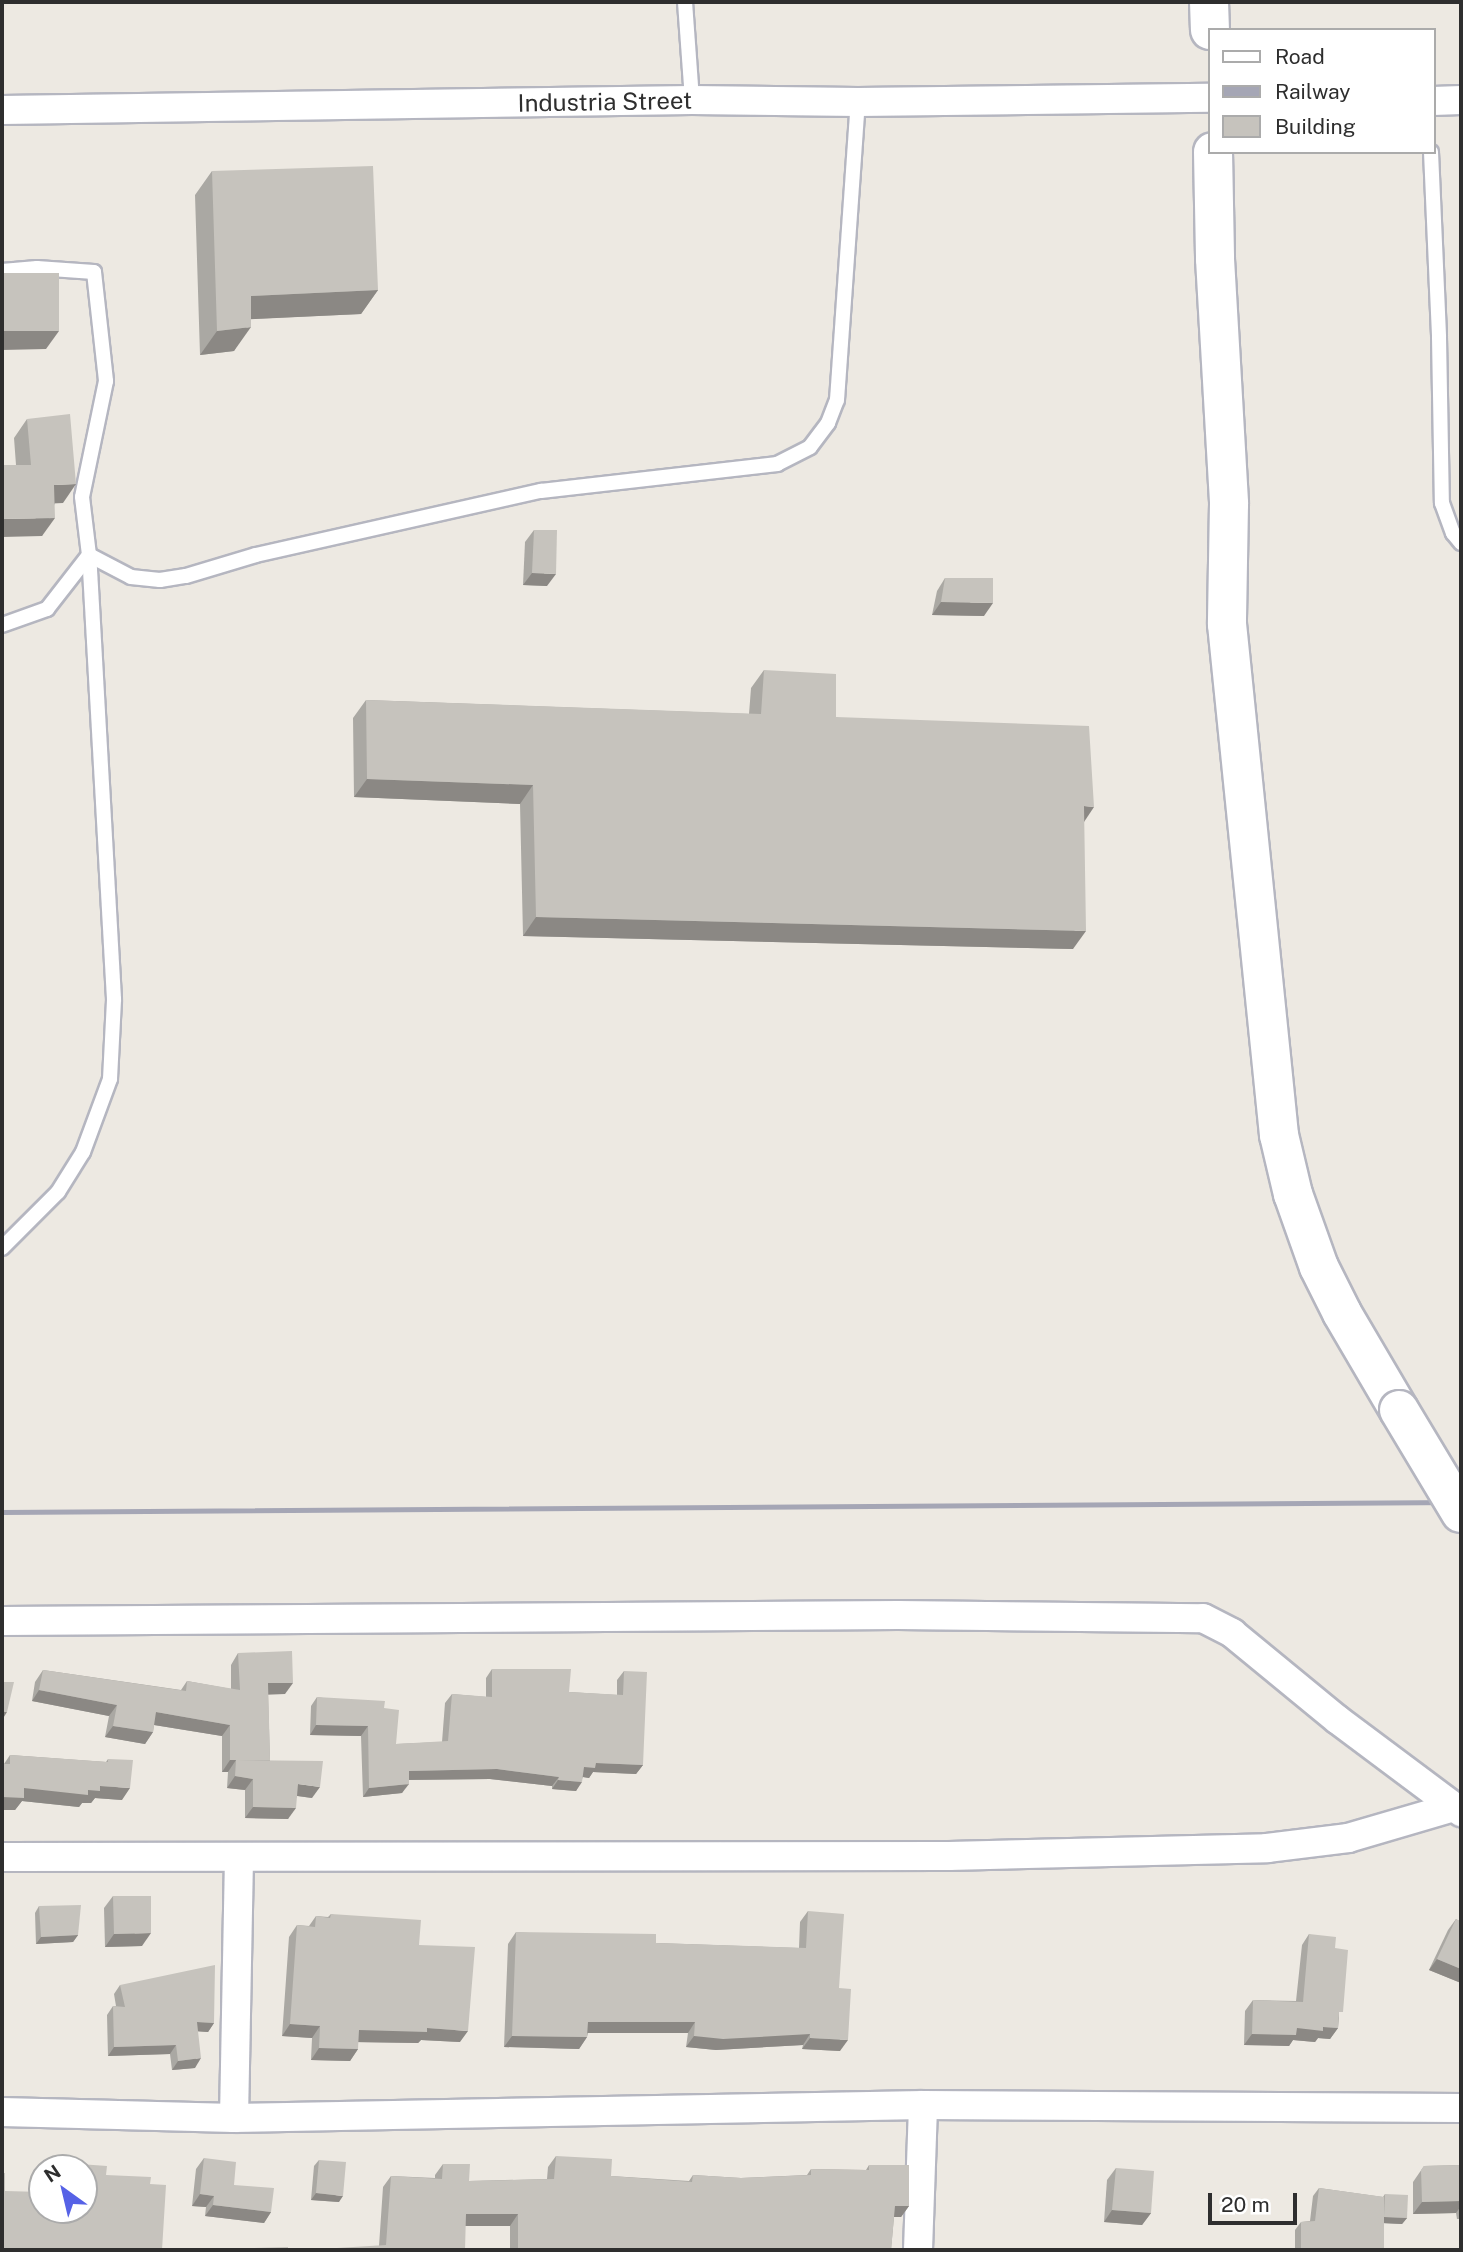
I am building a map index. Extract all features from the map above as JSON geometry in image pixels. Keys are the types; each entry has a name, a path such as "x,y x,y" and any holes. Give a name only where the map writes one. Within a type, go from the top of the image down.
{"street":[{"path":"1209,2 1210,28"},
{"name":"Industria Street","path":"2,110 692,100 858,102 1208,98"},
{"path":"1435,101 1461,100"},
{"path":"1213,154 1215,259 1230,504 1227,624 1279,1135 1293,1194 1319,1267 1342,1313 1461,1513"},
{"path":"2,1621 884,1615 1203,1618 1232,1633 1338,1720 1457,1810"},
{"path":"2,1857 239,1859 949,1856 1267,1849 1348,1838 1457,1810"},
{"path":"234,2118 239,1859"},
{"path":"918,2250 923,2105"},
{"path":"2,2112 234,2118 923,2105 1461,2108"}],"lane":[{"path":"685,2 692,100"},
{"path":"89,555 131,577 160,580 186,576 256,555 541,491 777,464 810,447 828,423 837,400 858,102"},
{"path":"1431,154 1439,337 1442,503 1453,533 1461,542"},
{"path":"2,271 37,268 94,272 106,381 82,497 89,555 113,985 110,1079 83,1152 58,1192 2,1248"},
{"path":"2,625 47,609 89,555"}],"building":[{"path":"373,166 378,290 251,296 251,327 217,331 212,171"},
{"path":"2,273 59,273 59,331 2,331"},
{"path":"70,414 76,484 54,485 55,518 2,519 2,465 31,465 27,419"},
{"path":"534,530 557,530 556,574 532,573"},
{"path":"945,578 993,578 993,603 941,602"},
{"path":"764,670 836,674 836,717 1089,726 1094,807 1084,806 1086,931 536,917 533,785 367,779 366,700 761,714"},
{"path":"292,1651 293,1683 268,1683 270,1760 230,1760 230,1725 156,1712 153,1732 113,1726 117,1705 39,1690 43,1670 186,1691 187,1681 240,1690 238,1653"},
{"path":"492,1669 571,1669 569,1692 623,1695 624,1671 647,1672 643,1765 596,1763 595,1768 584,1767 582,1782 497,1769 409,1771 409,1784 369,1788 368,1726 316,1725 317,1697 385,1701 384,1708 399,1710 396,1744 448,1741 452,1694 492,1697"},
{"path":"2,1682 14,1682 7,1712 2,1711"},
{"path":"10,1755 108,1762 108,1759 133,1760 130,1788 100,1786 100,1791 88,1790 88,1795 24,1788 24,1798 2,1797 2,1764 10,1764"},
{"path":"236,1760 323,1761 320,1787 298,1784 296,1808 253,1807 253,1779 235,1776"},
{"path":"113,1896 151,1896 151,1933 114,1934"},
{"path":"81,1905 78,1935 41,1937 39,1906"},
{"path":"808,1911 844,1914 839,1988 851,1989 848,2040 810,2038 810,2034 723,2039 694,2036 695,2022 588,2022 587,2037 512,2036 516,1932 656,1934 656,1943 806,1948"},
{"path":"331,1914 421,1920 419,1945 475,1947 468,2031 427,2028 427,2032 359,2030 358,2049 319,2048 320,2026 290,2024 297,1925 315,1927 316,1916 330,1918"},
{"path":"1456,1919 1461,1922 1461,1969 1437,1959"},
{"path":"1309,1934 1336,1937 1335,1948 1348,1950 1343,2012 1339,2012 1338,2028 1323,2027 1323,2031 1297,2028 1296,2035 1252,2034 1253,2000 1303,2002"},
{"path":"215,1965 214,2023 197,2022 201,2058 178,2061 176,2045 114,2047 113,2006 125,2007 120,1985"},
{"path":"556,2156 612,2159 611,2176 692,2182 693,2175 741,2178 811,2175 811,2169 869,2170 869,2165 909,2165 909,2206 895,2206 891,2250 518,2250 518,2214 466,2214 465,2250 304,2250 386,2245 391,2176 442,2179 443,2164 470,2164 469,2181 554,2179"},
{"path":"204,2158 236,2162 234,2185 274,2188 271,2212 213,2205 214,2196 200,2194"},
{"path":"319,2160 346,2162 343,2196 316,2193"},
{"path":"98,2165 107,2166 106,2175 151,2177 150,2184 166,2185 162,2250 2,2250 2,2173 5,2173 5,2191 28,2192 28,2224 98,2224"},
{"path":"1461,2165 1461,2201 1422,2202 1421,2170 1424,2166"},
{"path":"1116,2168 1154,2171 1151,2213 1112,2210"},
{"path":"1319,2188 1384,2197 1384,2250 1301,2250 1301,2222 1315,2221"},
{"path":"1385,2194 1408,2195 1407,2218 1384,2217"},
{"path":"288,2247 288,2250 254,2250 254,2248"}],"railway":[{"path":"2,1512 1461,1502"}]}
